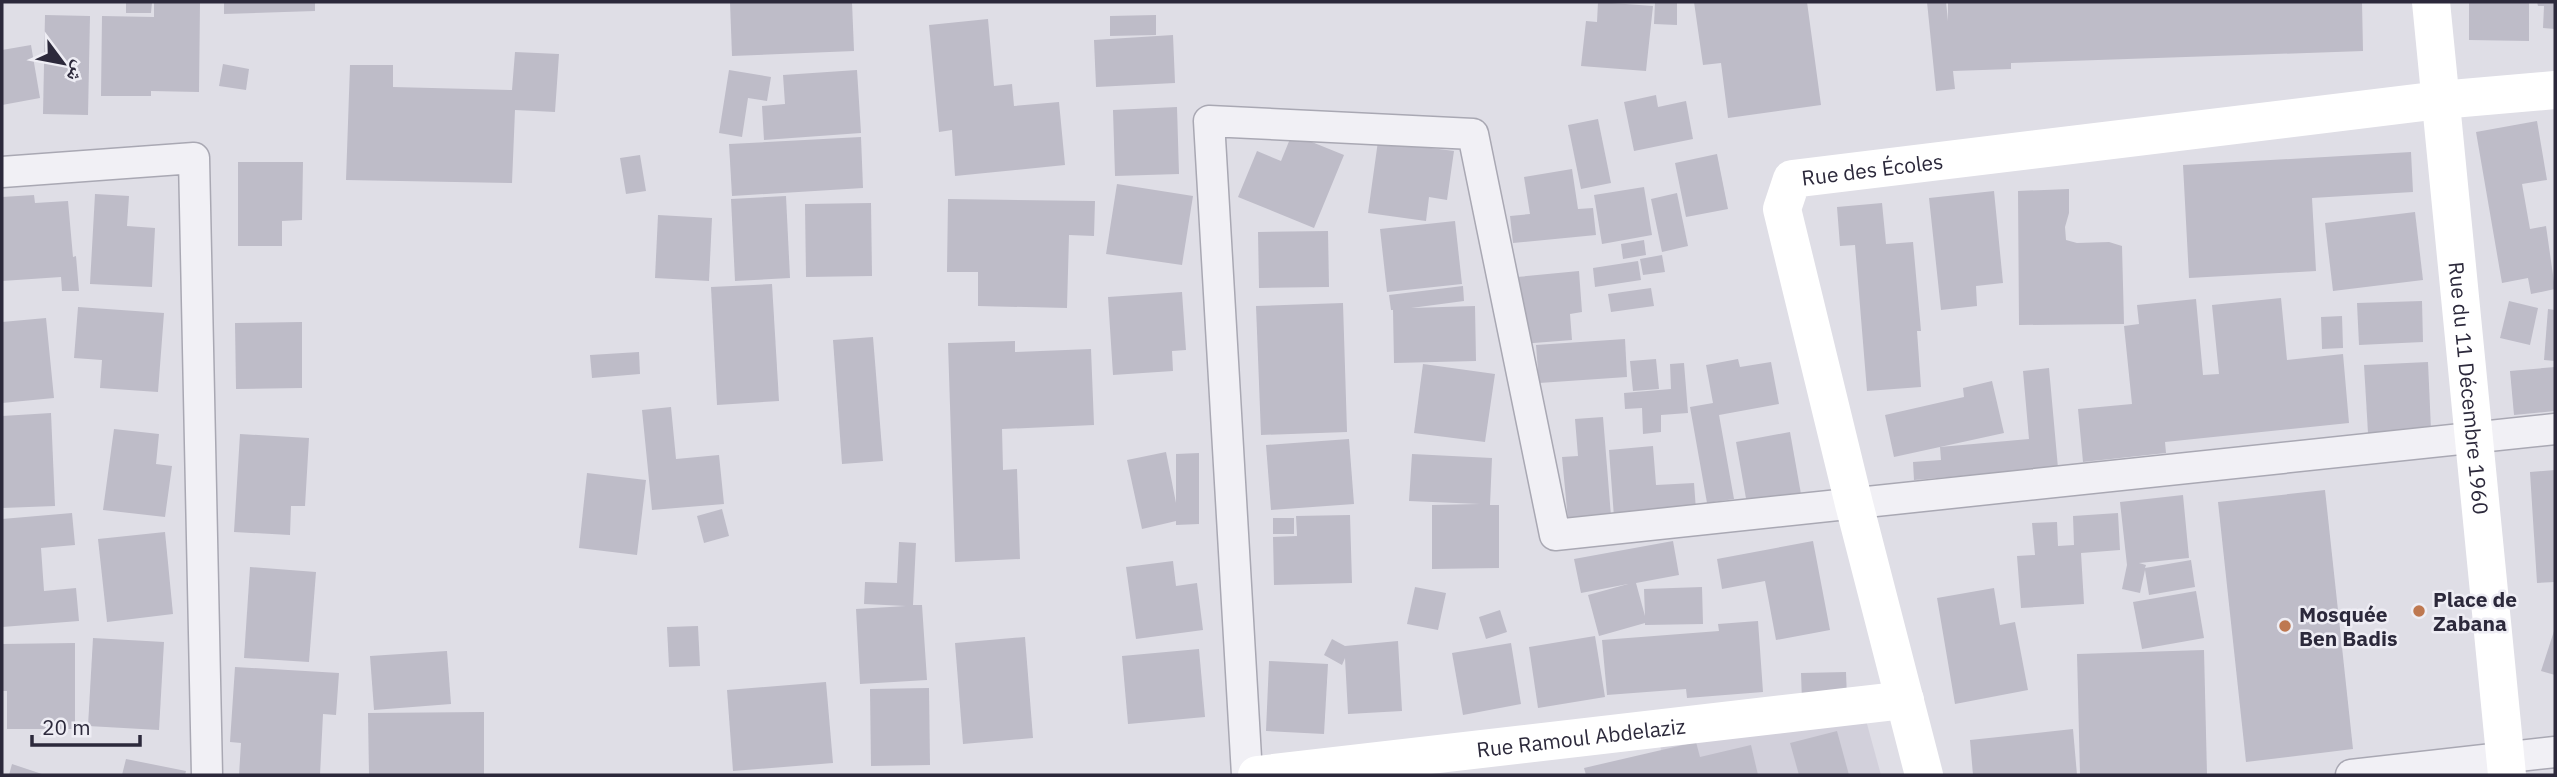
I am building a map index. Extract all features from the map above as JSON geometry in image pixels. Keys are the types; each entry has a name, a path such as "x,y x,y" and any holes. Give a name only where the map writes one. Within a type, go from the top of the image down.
{"street":[{"name":"Rue du 11 Décembre 1960","path":"2431,2 2506,766"},
{"path":"2440,100 2555,90"},
{"name":"Rue des Écoles","path":"1924,775 1782,209 1792,179 2440,100"},
{"path":"1247,775 1209,121 1473,134 1555,534 2555,429"},
{"path":"2,172 194,158 207,775"},
{"name":"Rue Ramoul Abdelaziz","path":"1257,775 1905,700"},
{"path":"2351,775 2506,766 2555,752"}],"shaded area":[{"path":"1864,713 1881,775 1665,775 1659,738"}],"building":[{"path":"126,2 152,2 151,13 126,13"},
{"path":"154,2 200,2 199,92 151,91 151,96 101,96 102,16 154,17"},
{"path":"224,2 315,2 315,11 224,14"},
{"path":"730,2 852,2 854,51 732,56"},
{"path":"1598,2 1653,6 1646,71 1581,66 1586,21 1597,22"},
{"path":"1655,2 1677,2 1677,25 1654,24"},
{"path":"1694,2 1807,2 1821,105 1728,118 1721,63 1703,65"},
{"path":"1927,2 1946,2 1948,21 1948,2 2362,2 2363,51 2011,63 2011,69 1953,71 1955,89 1936,91"},
{"path":"2469,2 2529,2 2529,41 2469,40"},
{"path":"2537,2 2555,2 2555,29 2543,28 2544,6 2538,6"},
{"path":"45,15 90,16 88,115 43,114"},
{"path":"1156,15 1156,35 1110,36 1110,16"},
{"path":"988,19 994,86 1012,84 1014,106 1059,102 1065,165 955,176 952,130 939,132 929,25"},
{"path":"1173,35 1175,83 1096,87 1094,40"},
{"path":"31,45 40,98 2,105 2,50"},
{"path":"515,52 559,54 555,112 515,110 512,183 346,180 350,65 393,65 393,87 512,90"},
{"path":"223,64 249,69 246,90 219,86"},
{"path":"729,70 771,77 767,101 748,98 742,137 719,133"},
{"path":"857,70 861,133 764,140 762,106 785,104 783,75"},
{"path":"1656,95 1658,107 1686,101 1693,139 1634,151 1624,102"},
{"path":"1177,107 1179,174 1115,176 1113,110"},
{"path":"1598,119 1611,183 1581,189 1568,125"},
{"path":"2537,121 2547,180 2522,184 2530,229 2546,226 2555,289 2531,294 2528,278 2502,283 2476,132"},
{"path":"1292,134 1344,155 1314,228 1238,197 1257,151 1281,161"},
{"path":"861,137 863,188 732,196 729,144"},
{"path":"1378,141 1454,151 1447,200 1429,197 1426,221 1368,213"},
{"path":"2411,152 2413,192 2312,198 2316,271 2189,278 2183,165"},
{"path":"1717,154 1728,209 1686,217 1675,163"},
{"path":"640,155 646,191 626,194 620,158"},
{"path":"238,162 303,162 302,220 282,221 282,246 238,246"},
{"path":"1572,169 1578,209 1593,208 1596,235 1513,243 1510,216 1530,214 1524,177"},
{"path":"1117,184 1193,196 1182,265 1106,254"},
{"path":"1644,187 1652,235 1602,244 1594,195"},
{"path":"2069,189 2066,240 2077,243 2109,242 2122,246 2124,324 2019,325 2018,191"},
{"path":"1994,191 2003,283 1976,286 1977,306 1941,310 1929,198"},
{"path":"1677,193 1688,246 1662,252 1651,199"},
{"path":"95,194 129,196 127,226 155,228 152,287 90,284"},
{"path":"34,195 35,203 68,201 79,291 62,291 61,277 2,281 2,197"},
{"path":"786,196 790,278 735,281 731,199"},
{"path":"948,199 1095,201 1094,236 1069,235 1067,308 978,306 978,272 947,272"},
{"path":"871,203 872,276 806,277 805,204"},
{"path":"1882,203 1886,244 1913,242 1921,331 1917,331 1921,387 1867,391 1855,245 1840,246 1837,207"},
{"path":"2415,212 2423,280 2333,291 2325,223"},
{"path":"658,215 712,218 709,281 655,278"},
{"path":"1455,221 1462,284 1387,292 1380,229"},
{"path":"1328,231 1329,287 1259,288 1258,232"},
{"path":"1644,240 1646,255 1623,259 1621,244"},
{"path":"1662,255 1665,272 1643,275 1640,259"},
{"path":"1638,261 1641,280 1595,287 1593,268"},
{"path":"1579,271 1582,312 1570,314 1572,340 1521,344 1517,277"},
{"path":"772,284 779,401 717,405 711,287"},
{"path":"1463,286 1464,301 1411,308 1475,306 1476,361 1394,363 1393,310 1389,295"},
{"path":"1651,288 1654,306 1611,312 1608,294"},
{"path":"1182,292 1186,350 1172,351 1173,371 1113,375 1108,297"},
{"path":"2281,298 2287,360 2343,354 2349,423 2165,442 2166,453 2083,462 2078,409 2132,404 2124,326 2139,324 2137,305 2196,299 2203,375 2219,374 2212,305"},
{"path":"2422,301 2423,342 2359,345 2357,303"},
{"path":"2509,301 2538,308 2530,345 2500,338"},
{"path":"1343,303 1347,432 1261,435 1256,306"},
{"path":"78,307 164,313 158,392 100,388 102,360 74,358"},
{"path":"2548,309 2555,310 2555,361 2544,360"},
{"path":"2342,316 2343,348 2322,349 2321,317"},
{"path":"46,318 54,398 2,403 2,322"},
{"path":"302,322 302,388 236,389 235,323"},
{"path":"873,337 883,461 842,464 833,340"},
{"path":"1625,339 1627,377 1539,383 1536,345"},
{"path":"1015,341 1015,352 1091,349 1094,425 1002,429 1003,470 1017,469 1020,559 955,562 948,343"},
{"path":"639,352 640,374 592,378 590,355"},
{"path":"1656,359 1659,389 1633,391 1630,361"},
{"path":"1738,359 1740,367 1771,362 1779,404 1719,415 1734,499 1707,503 1690,407 1713,403 1706,365"},
{"path":"2428,362 2431,430 2368,433 2364,365"},
{"path":"1684,363 1688,413 1661,415 1661,432 1643,434 1642,408 1625,409 1624,393 1671,389 1670,364"},
{"path":"1423,364 1495,374 1485,442 1414,433"},
{"path":"2555,367 2555,411 2514,415 2510,371"},
{"path":"2049,368 2058,468 1914,480 1913,462 1941,460 1940,447 2029,439 2023,371"},
{"path":"1992,381 2004,433 1894,457 1885,415 1964,397 1963,388"},
{"path":"671,407 676,459 719,455 724,504 652,510 642,410"},
{"path":"51,413 55,506 2,508 2,416"},
{"path":"1603,417 1611,516 1568,520 1562,457 1578,456 1575,419"},
{"path":"114,429 159,434 156,464 172,466 165,517 103,510"},
{"path":"1790,432 1801,494 1747,504 1736,442"},
{"path":"240,434 309,438 305,506 291,506 290,535 234,532"},
{"path":"1349,439 1354,504 1271,510 1266,445"},
{"path":"1653,446 1656,485 1694,483 1696,510 1614,517 1609,450"},
{"path":"1166,452 1176,503 1176,454 1199,453 1199,524 1176,525 1176,521 1142,529 1127,460"},
{"path":"1412,454 1492,458 1490,505 1499,505 1499,568 1432,569 1432,505 1480,504 1409,501"},
{"path":"2555,470 2555,582 2537,583 2530,472"},
{"path":"587,473 646,480 637,555 579,548"},
{"name":"Mosquée Ben Badis","path":"2325,490 2353,749 2246,762 2218,502"},
{"path":"2183,495 2189,558 2139,563 2146,565 2145,568 2191,560 2195,587 2149,595 2145,570 2140,593 2122,589 2127,565 2120,502"},
{"path":"722,509 729,536 704,543 697,516"},
{"path":"72,513 75,545 41,548 44,591 76,588 79,621 2,627 2,519"},
{"path":"2118,513 2120,550 2081,553 2084,604 2021,608 2017,556 2035,555 2032,523 2057,522 2058,546 2074,545 2073,516"},
{"path":"1350,515 1352,583 1274,585 1273,537 1297,536 1296,516"},
{"path":"1273,518 1294,518 1294,534 1273,534"},
{"path":"165,532 173,614 107,622 98,539"},
{"path":"1673,541 1679,575 1636,583 1645,616 1644,589 1702,587 1703,624 1645,623 1599,636 1588,595 1628,584 1581,593 1574,559"},
{"path":"1813,541 1830,630 1776,640 1765,581 1722,589 1717,559"},
{"path":"899,542 916,543 913,605 922,605 927,680 860,684 856,609 906,606 864,604 865,582 897,583"},
{"path":"1173,561 1176,586 1197,583 1203,630 1136,639 1126,567"},
{"path":"250,567 316,572 309,662 244,658"},
{"path":"1415,587 1446,593 1438,630 1407,624"},
{"path":"1994,588 2000,625 2015,622 2028,690 1955,704 1937,598"},
{"path":"2196,591 2204,638 2142,649 2133,602"},
{"path":"1500,610 1507,632 1486,639 1479,617"},
{"path":"1758,621 1763,692 1687,698 1686,689 1607,695 1602,640 1719,631 1718,624"},
{"path":"698,626 700,666 669,667 667,627"},
{"path":"2555,628 2555,675 2541,671"},
{"path":"1595,636 1605,697 1538,708 1529,647"},
{"path":"1025,637 1033,738 963,744 955,643"},
{"path":"93,638 164,642 159,730 88,726"},
{"path":"1332,639 1345,646 1398,641 1402,711 1348,714 1345,658 1342,665 1324,655"},
{"path":"75,643 75,729 7,729 7,691 2,691 2,644"},
{"path":"1511,643 1521,704 1463,715 1452,653"},
{"path":"1199,649 1205,717 1128,724 1122,656"},
{"path":"2204,650 2207,775 2080,775 2077,654"},
{"path":"447,651 451,704 374,710 370,656"},
{"path":"1269,661 1328,664 1324,734 1266,731"},
{"path":"235,667 339,673 336,715 323,714 320,775 239,775 241,743 230,742"},
{"path":"1846,672 1847,699 1802,701 1801,673"},
{"path":"826,682 833,763 733,771 727,690"},
{"path":"929,688 930,765 871,766 870,689"},
{"path":"484,712 484,775 369,775 368,713"},
{"path":"2073,729 2077,775 1973,775 1970,740"},
{"path":"1837,731 1849,775 1799,775 1790,743"},
{"path":"1696,742 1700,757 1751,745 1758,775 1586,775 1584,768"},
{"path":"126,759 186,771 185,775 122,775"},
{"path":"12,764 45,775 9,775"}],"place":[{"name":"Place de Zabana","path":"2419,611"},
{"name":"Mosquée Ben Badis","path":"2285,626"}]}
